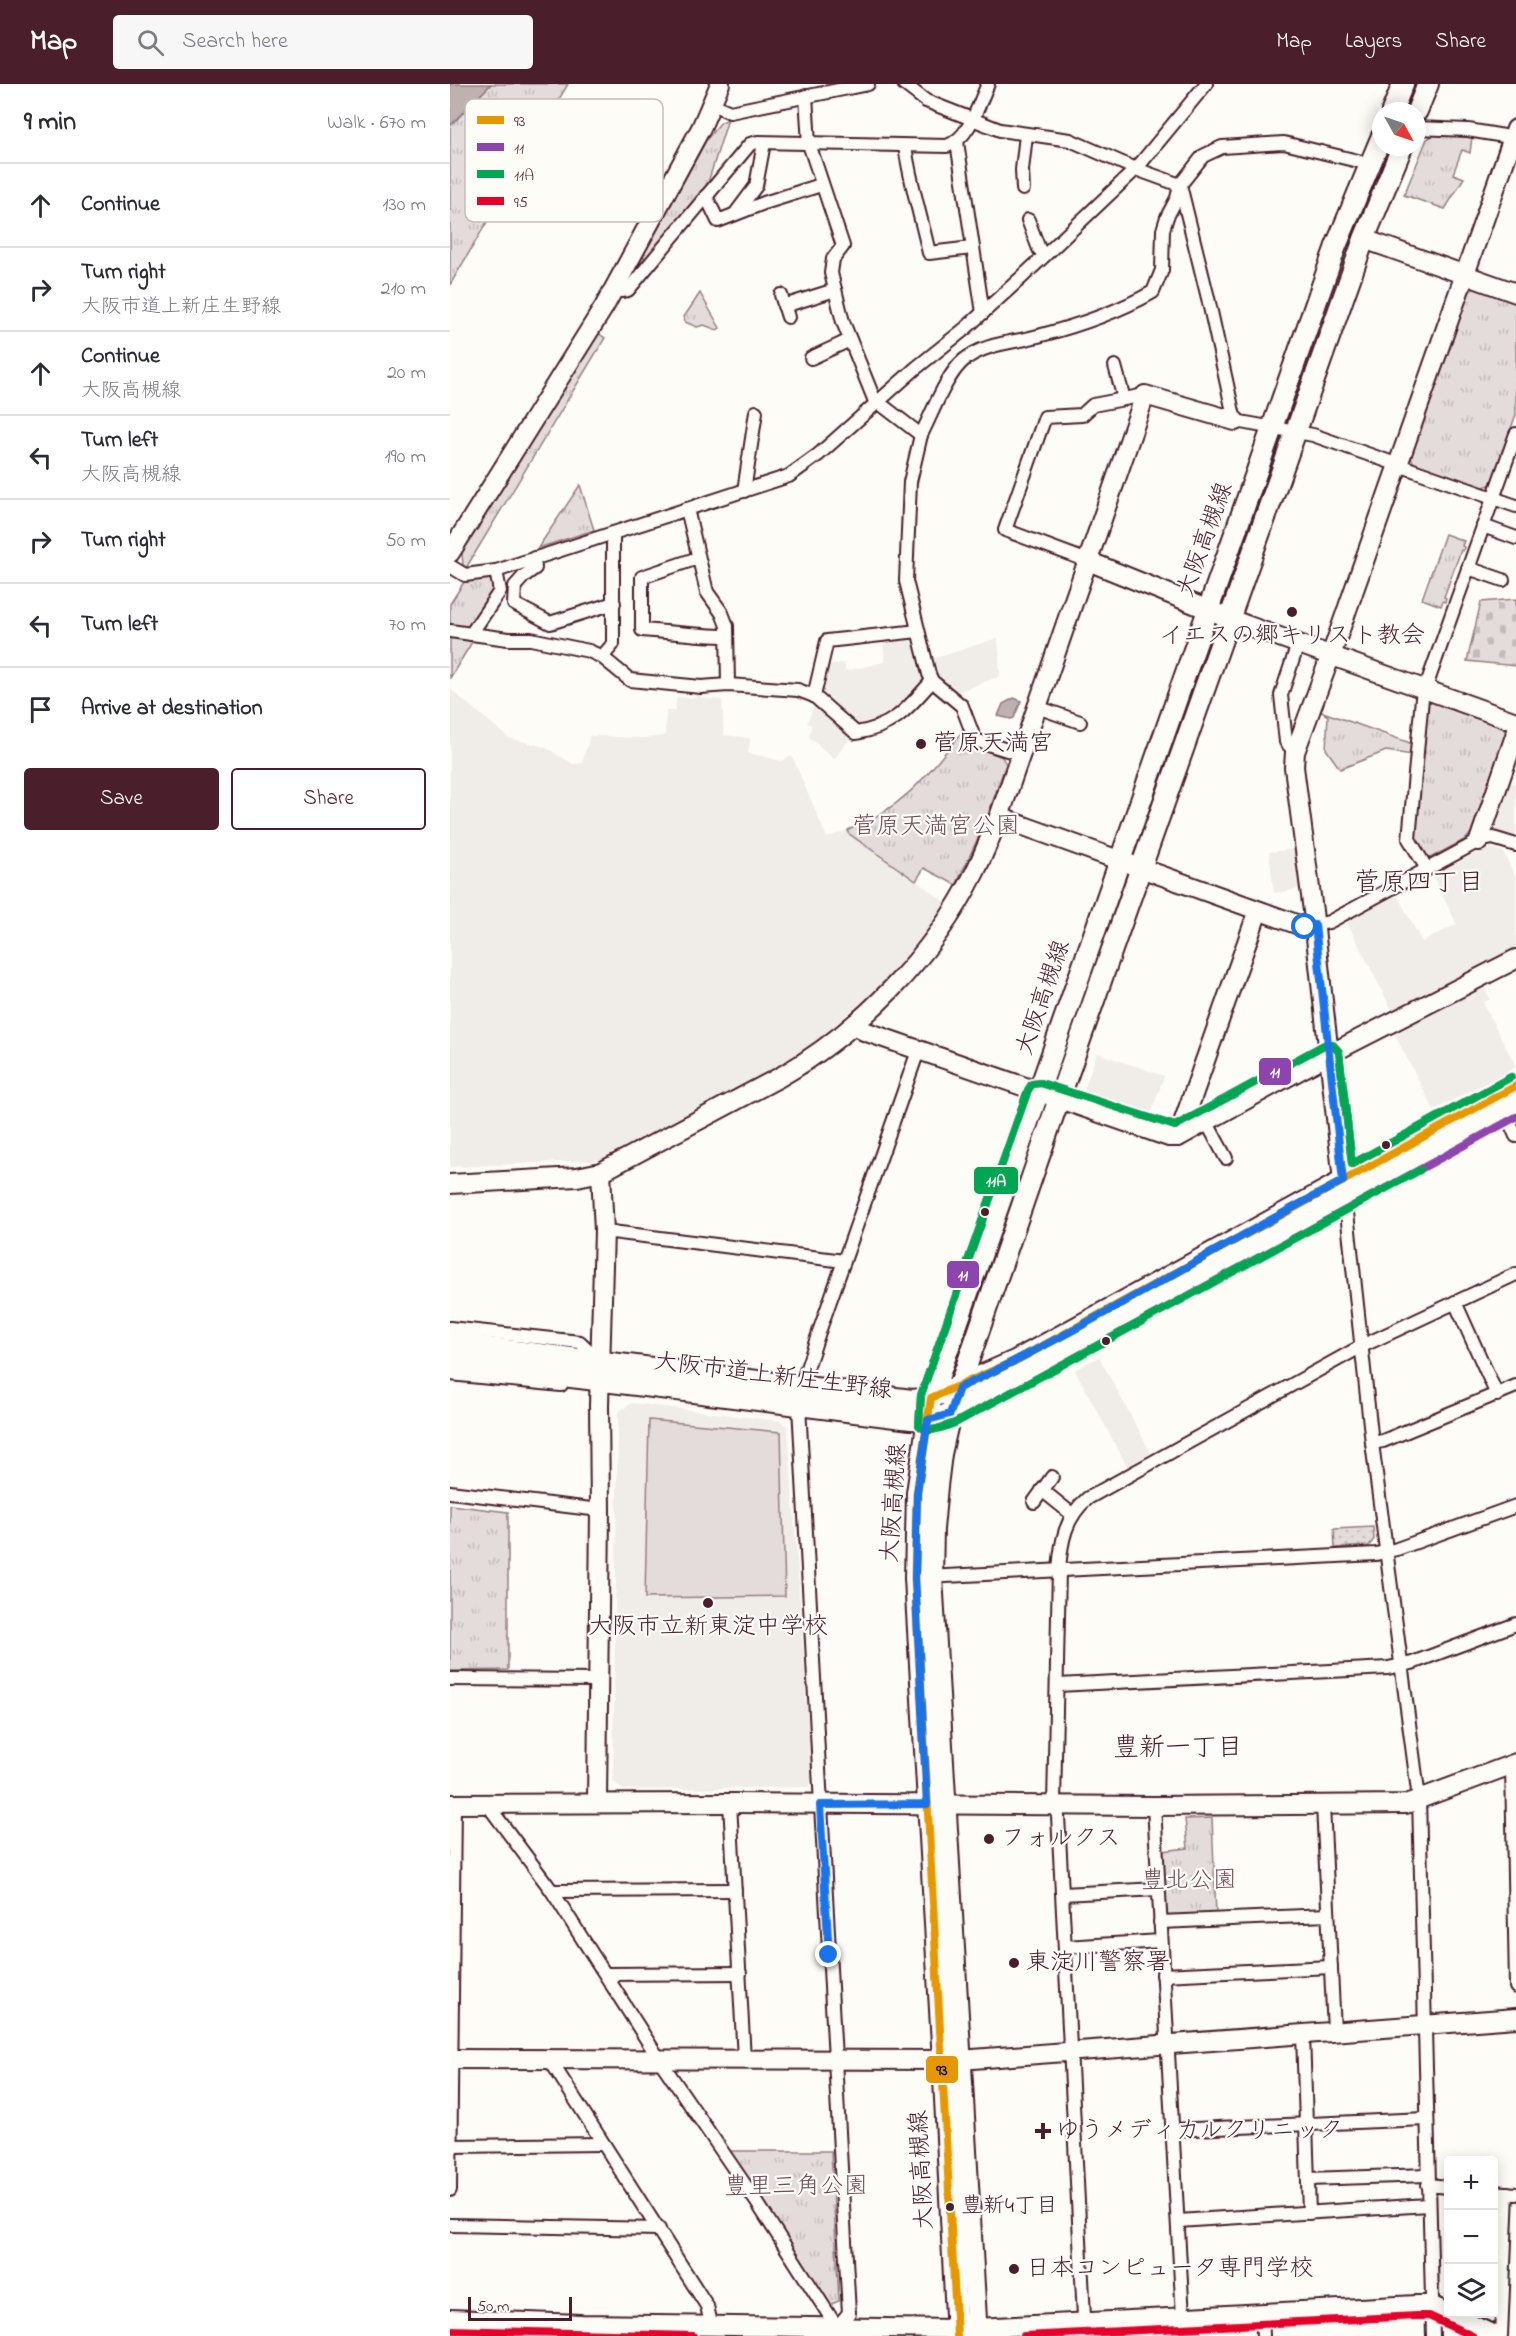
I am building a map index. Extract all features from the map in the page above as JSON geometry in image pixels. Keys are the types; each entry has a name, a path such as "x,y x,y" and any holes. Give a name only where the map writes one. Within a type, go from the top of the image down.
{"main road":[{"path":"1396,102 1403,84"},
{"path":"1421,102 1428,84"},
{"name":"大阪高槻線","path":"977,2332 952,2060 924,1577 917,1493 931,1398 1336,246 1373,156"},
{"name":"大阪高槻線","path":"924,1577 933,1528 943,1444 950,1414 1059,1098 1364,239 1398,156"},
{"name":"大阪市道上新庄生野線","path":"450,1362 600,1370 801,1386 912,1400 931,1398 959,1388 1015,1361 1506,1104 1516,1086"},
{"name":"大阪市道上新庄生野線","path":"450,1343 799,1406 928,1420 950,1414 1344,1190"},
{"name":"大阪高槻線","path":"952,2060 956,2332"}],"street":[{"path":"663,198 720,84"},
{"path":"712,104 730,112 868,84"},
{"path":"904,84 926,100 1000,130 1070,140 1136,169 1180,184"},
{"path":"615,287 621,291 628,290 750,144 764,142 947,146 957,142 988,84"},
{"path":"450,566 465,575 496,571 789,476 818,455 916,368 983,313 1045,255 1136,169 1206,84"},
{"path":"806,96 809,144 843,246 832,259 831,273 850,340 874,399 921,435"},
{"path":"1426,128 1515,135 1295,752 1294,767 1315,925 1372,1443 1419,1799 1433,2336"},
{"path":"1023,189 1022,170 1026,135"},
{"path":"735,214 756,186 764,142"},
{"path":"957,142 983,313"},
{"path":"1020,754 975,740 962,706 932,681 906,581 910,482 921,435 953,374 963,361 979,350 1037,336 1129,306 1153,292 1162,270 1163,230 1177,198 1180,184 1203,156 1222,147 1284,143 1370,164"},
{"path":"905,146 910,179 928,253 972,248"},
{"path":"1180,184 1235,422"},
{"path":"705,196 718,222 821,185"},
{"path":"1028,220 1039,249 1045,255"},
{"path":"450,553 615,287 650,222"},
{"path":"1364,239 1516,293"},
{"path":"784,306 835,290"},
{"path":"811,358 850,340"},
{"path":"1115,366 1124,399"},
{"path":"450,1184 577,1177 601,1172 799,1066 855,1025 904,975 947,919 975,872 999,818 1145,395"},
{"path":"1516,506 1313,435 1235,422 1145,395 1093,405 1082,416 1045,417 1005,530 1230,619 1516,722"},
{"path":"744,491 756,412"},
{"path":"1427,869 1409,839 1422,698 1516,434"},
{"path":"687,509 707,592 722,612 727,626 728,685"},
{"path":"1483,526 1516,538"},
{"path":"602,657 614,644 613,533"},
{"path":"534,558 535,568 515,586 514,604 550,623 614,603"},
{"path":"698,558 642,577 642,630 702,636 728,636"},
{"path":"1468,568 1503,580"},
{"path":"471,634 500,591 496,571"},
{"path":"450,631 508,639 531,639 578,648 602,657 630,680 701,687 728,685 798,690 814,696 856,733 891,723 932,681"},
{"path":"814,696 827,641 918,631"},
{"path":"1295,752 1286,742 1281,695 1298,644"},
{"path":"1037,708 1080,722"},
{"path":"1479,842 1516,733"},
{"path":"999,818 1305,927 1329,922 1479,842 1493,838 1516,845"},
{"path":"1178,1137 1258,911"},
{"path":"855,1025 864,1031 1038,1093 1059,1098 1169,1137 1178,1137 1329,1054 1516,959"},
{"path":"840,2332 849,2313 799,1406 801,1386 918,1051"},
{"path":"1506,1104 1516,1136"},
{"path":"1206,1122 1226,1158"},
{"path":"597,1803 600,1370 604,1231 601,1172"},
{"path":"604,1231 844,1261"},
{"path":"1085,2329 1063,1894 1058,1816 1054,1804 1059,1570 1064,1531 1073,1515 1088,1498 1362,1346 1516,1274"},
{"path":"1455,1302 1497,1395"},
{"path":"450,1328 580,1342 600,1370"},
{"path":"450,1374 582,1388 600,1370"},
{"path":"1372,1443 1383,1442 1516,1386"},
{"path":"1034,1502 1052,1477"},
{"path":"1042,1490 1073,1515"},
{"path":"450,1492 600,1510"},
{"path":"924,1577 1386,1552 1516,1506"},
{"path":"1058,1685 1388,1668 1412,1663 1516,1624"},
{"path":"450,1679 598,1680"},
{"path":"450,2190 452,1804 1154,1806 1406,1804 1514,1764 1516,1987"},
{"path":"730,1803 744,2059"},
{"path":"487,1804 552,1891 607,1974 659,2059 756,2201 840,2332"},
{"path":"1323,1805 1334,2031"},
{"path":"1154,1806 1183,2317"},
{"path":"1063,1894 1158,1889"},
{"path":"552,1891 735,1890"},
{"path":"1160,1922 1328,1915"},
{"path":"1065,1947 1161,1941"},
{"path":"1163,1974 1331,1967"},
{"path":"607,1974 740,1973"},
{"path":"451,2059 952,2060 1516,2018"},
{"path":"1303,2034 1309,2213"},
{"path":"550,2060 707,2307 711,2324"},
{"path":"1172,2130 1426,2119"},
{"path":"451,2146 603,2144"},
{"path":"1308,2179 1428,2180 1444,2185"},
{"path":"1501,2336 1511,2193"},
{"path":"1178,2221 1428,2205"},
{"path":"450,2225 659,2229"},
{"path":"450,2319 580,2330 711,2324 731,2330 977,2332 1085,2329 1183,2317 1431,2305 1496,2336"},
{"path":"1262,2313 1263,2336"}],"shaded area":[{"path":"450,84 491,84 476,99 465,99 465,111 450,126"},
{"path":"917,636 926,680 891,719 857,730 819,697 827,665 844,663 846,671 885,662 883,639"},
{"path":"998,638 1000,676 953,694 937,681 930,660"},
{"path":"450,689 509,738 545,747 573,764 582,763 590,736 643,738 665,736 666,711 675,711 677,697 695,698 696,691 701,692 701,698 722,700 724,735 750,738 748,753 782,761 792,756 827,838 848,830 848,833 947,903 913,949 881,985 792,1059 603,1160 450,1167"},
{"path":"1014,698 1021,701 1014,718 998,716 1003,704"},
{"path":"816,702 853,735 834,759 809,737 812,725 807,723"},
{"path":"1508,782 1516,784 1516,838 1497,832 1493,825"},
{"path":"1491,848 1503,852 1516,878 1516,951 1394,1014 1347,922 1397,895 1422,942 1457,924 1433,876 1483,849"},
{"path":"1296,849 1300,889 1274,893 1269,852"},
{"path":"1483,986 1490,999 1483,1003 1516,1067 1434,1110 1394,1033"},
{"path":"1097,1053 1164,1076 1148,1122 1087,1102 1083,1093"},
{"path":"1099,1357 1151,1453 1127,1466 1075,1370"},
{"name":"大阪市立新東淀中学校","path":"632,1403 780,1421 788,1427 812,1780 808,1787 623,1790 613,1781 618,1412"}],"green space":[{"path":"491,84 568,84 559,99 476,99"},
{"path":"465,111 465,222 487,222 450,285 450,126"},
{"path":"728,119 706,189 644,258 643,256 707,139 721,122"},
{"path":"1434,135 1472,137 1470,153 1462,150 1453,174 1464,178 1445,209 1404,195 1420,156 1426,156 1427,139"},
{"path":"1476,287 1516,302 1516,414 1492,484 1481,488 1415,465 1409,454 1469,292"},
{"path":"700,293 720,328 717,330 704,325 697,327 685,322 684,317"},
{"path":"598,333 605,338 466,568 463,565 462,553"},
{"path":"580,485 594,530 538,548"},
{"path":"1445,534 1464,541 1462,546 1464,547 1444,597 1445,602 1443,601 1441,606 1422,599"},
{"path":"488,577 493,580 494,592 472,628 450,628 450,604 464,582"},
{"path":"1516,599 1516,666 1467,661 1481,602"},
{"path":"450,634 474,639 450,678"},
{"path":"1213,636 1141,839 1139,838"},
{"path":"1427,699 1501,725 1506,733 1471,833 1466,839 1430,858 1425,856 1414,838"},
{"path":"1320,711 1413,744 1412,755 1386,751 1340,769 1326,749 1328,716"},
{"name":"菅原天満宮公園","path":"964,726 969,744 1002,757 1006,764 985,823 956,885 924,868 916,881 848,833 848,830 884,812 912,790 961,733"},
{"path":"1119,892 1122,894 1057,1074 1056,1072"},
{"path":"649,1420 781,1432 785,1596 645,1598"},
{"path":"450,1505 508,1512 508,1670 450,1671"},
{"path":"1373,1527 1374,1539 1369,1546 1335,1548 1334,1529"},
{"name":"豊北公園","path":"1212,1818 1216,1915 1170,1916 1166,1912 1162,1851 1188,1848 1185,1819"},
{"name":"豊里三角公園","path":"728,2151 831,2151 839,2301 829,2305"}],"transit line":[{"name":"11","path":"1511,1077 1352,1164 1339,1052 1332,1044 1324,1045 1175,1126 1041,1083 1032,1084 921,1395 919,1425 931,1430 955,1423 1516,1117"},
{"name":"11A","path":"1420,1170 955,1423 931,1430 919,1425 921,1395 1032,1084 1041,1083 1175,1126 1324,1045 1332,1044 1339,1052 1352,1164 1511,1077"},
{"name":"93","path":"957,2336 915,1578 917,1493 931,1398 1015,1361 1516,1086"},
{"name":"95","path":"1024,2336 1417,2316 1429,2316 1472,2336"},
{"name":"95","path":"450,2330 693,2336"}],"place":[{"name":"イエスの郷キリスト教会","path":"1292,612"},
{"name":"菅原天満宮","path":"921,744"},
{"name":"大阪市立新東淀中学校","path":"708,1603"},
{"name":"フォルクス","path":"989,1839"},
{"name":"東淀川警察署","path":"1014,1963"},
{"name":"ゆうメディカルクリニック","path":"1043,2131"},
{"name":"豊新4丁目","path":"950,2207"},
{"name":"日本コンピュータ専門学校","path":"1014,2269"}],"district":[{"name":"菅原四丁目","path":"1419,884"},
{"name":"豊新一丁目","path":"1178,1749"}],"route":[{"path":"829,1955 820,1805 927,1804 915,1578 915,1526 922,1452 928,1420 950,1414 959,1388 1077,1328 1343,1181 1315,925 1305,927"}]}
